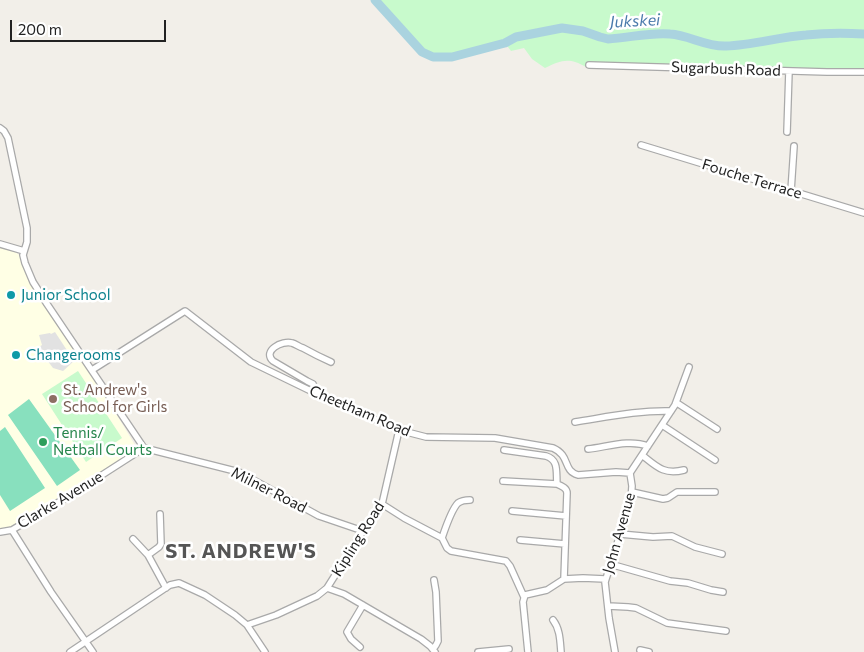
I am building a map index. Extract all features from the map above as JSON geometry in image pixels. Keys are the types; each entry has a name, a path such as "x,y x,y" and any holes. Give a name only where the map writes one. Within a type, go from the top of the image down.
{"street":[{"name":"Sugarbush Road","path":"589,66 864,72"},
{"path":"787,132 789,71"},
{"path":"2,130 8,138 27,228 28,237 24,251 25,263 36,288 144,448"},
{"name":"Fouche Terrace","path":"641,145 864,213"},
{"path":"791,192 794,146"},
{"path":"0,244 24,251"},
{"name":"Cheetham Road","path":"92,370 185,311 251,362 317,394 399,430 426,437 494,438 553,448 564,456 568,468 573,473 581,475 616,472 630,473"},
{"path":"317,394 313,384 270,358 271,351 276,346 291,343 331,362"},
{"path":"630,473 677,403 690,367"},
{"path":"677,403 717,429"},
{"path":"575,422 650,411 672,411"},
{"path":"662,425 715,460"},
{"name":"Kipling Road","path":"327,588 382,504 399,430"},
{"path":"588,449 636,443 648,446"},
{"name":"Clarke Avenue","path":"0,532 12,530 144,448"},
{"name":"Milner Road","path":"144,448 239,472 319,516 363,531"},
{"path":"504,450 552,458 556,465 557,484"},
{"path":"642,455 663,470 672,472 684,470"},
{"name":"John Avenue","path":"615,652 605,579 630,504 632,479 630,473"},
{"path":"504,481 557,484 567,491 564,579"},
{"path":"632,492 663,499 677,492 715,492"},
{"path":"442,538 455,508 464,500 470,500"},
{"path":"382,504 442,538 447,548 452,551 506,561 524,597 528,652"},
{"path":"512,511 566,516"},
{"path":"148,555 161,544 160,514"},
{"path":"12,530 51,592 93,652"},
{"path":"620,534 656,537 672,536 695,547 722,554"},
{"path":"133,539 148,555 166,588"},
{"path":"520,540 565,544"},
{"path":"610,564 670,581 688,582 723,592"},
{"path":"524,597 528,594 547,590 564,579 605,579"},
{"path":"247,625 276,615 317,596 327,588 336,590 363,605 421,639 434,650 438,641 434,580"},
{"path":"70,652 170,585 179,583 205,595 247,625 265,652"},
{"path":"360,647 347,632 363,605"},
{"path":"608,606 636,608 667,623 726,631"},
{"path":"553,620 559,630 561,652"},
{"path":"478,652 509,649"},
{"path":"640,650 649,652"}],"shaded area":[{"name":"St. Andrew's School for Girls","path":"0,246 12,249 19,255 37,294 92,374 138,450 13,531 0,533"},
{"path":"55,332 74,361 63,371 53,368 38,348 42,345 39,335"}],"green space":[{"path":"375,0 864,0 864,75 586,67 570,61 556,63 545,68 532,59 524,48 511,51 505,43 452,57 433,57 422,52"},
{"path":"78,371 122,438 86,462 42,394"},
{"name":"Tennis/ Netball Courts","path":"29,399 80,470 57,486 8,415"},
{"path":"5,427 45,488 10,511 0,495 0,431"}],"waterway":[{"name":"Jukskei","path":"375,0 422,52 433,57 452,57 505,43 516,37 562,28 583,31 608,39 670,34 719,46 813,34 864,34"}],"place":[{"name":"Junior School","path":"11,295"},
{"name":"Changerooms","path":"16,355"},
{"name":"St. Andrew's School for Girls","path":"53,399"},
{"name":"Tennis/ Netball Courts","path":"43,442"}],"district":[{"name":"ST. ANDREW'S","path":"241,551"}]}
